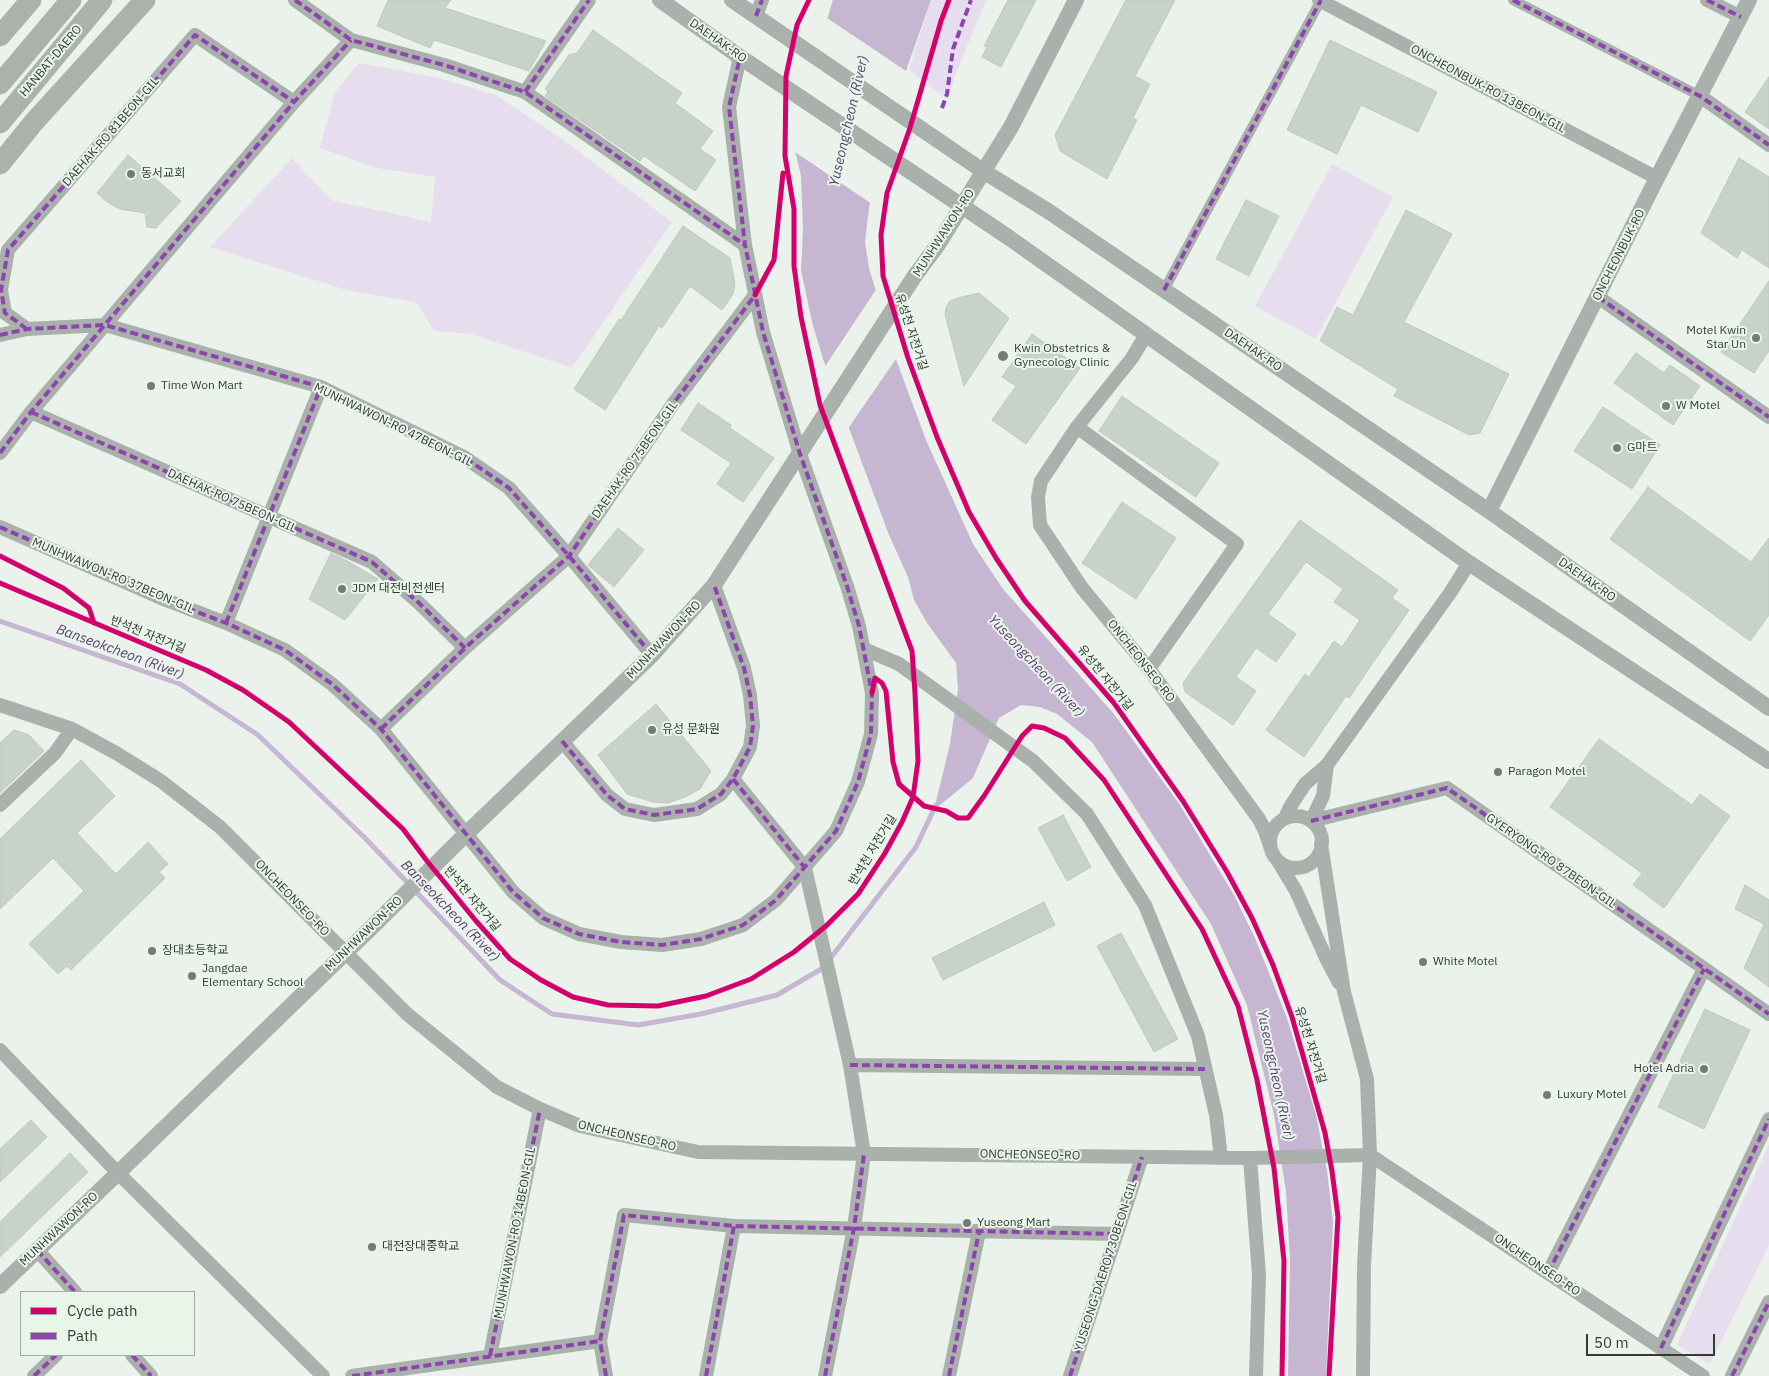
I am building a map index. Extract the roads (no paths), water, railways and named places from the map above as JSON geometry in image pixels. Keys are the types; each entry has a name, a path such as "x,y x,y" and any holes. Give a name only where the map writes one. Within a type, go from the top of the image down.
{"main road":[{"path":"0,36 30,0"},
{"name":"HANBAT-DAERO","path":"0,84 70,0"},
{"name":"HANBAT-DAERO","path":"0,122 102,0"},
{"path":"0,164 34,122 145,0"}],"street":[{"path":"295,0 351,40 444,65 525,92 745,245"},
{"path":"525,92 589,0"},
{"name":"DAEHAK-RO","path":"660,0 776,82 962,206"},
{"name":"DAEHAK-RO","path":"732,0 983,171 1032,200 1164,290 1489,512 1769,708"},
{"path":"756,16 762,0"},
{"name":"MUNHWAWON-RO","path":"0,1286 652,655 714,585 962,206 1011,127 1076,0"},
{"path":"1164,290 1320,0"},
{"name":"ONCHEONBUK-RO 13BEON-GIL","path":"1320,0 1657,178"},
{"path":"1513,0 1700,96 1769,145"},
{"path":"1707,0 1740,17"},
{"name":"ONCHEONBUK-RO","path":"1489,512 1749,0"},
{"name":"DAEHAK-RO 81BEON-GIL","path":"27,328 5,313 1,290 8,250 195,34 294,102"},
{"path":"0,453 31,412 294,102 351,40"},
{"path":"740,57 729,107 745,245 755,295"},
{"path":"962,206 1469,563 1769,761"},
{"name":"MUNHWAWON-RO 37BEON-GIL","path":"0,528 166,600 226,623 285,650 332,684 381,729 513,892 543,918 579,934 621,942 662,945 701,939 743,925 776,900 836,831 858,782 871,734 872,693 859,626 847,586 800,454 763,332 755,295"},
{"name":"DAEHAK-RO 75BEON-GIL","path":"381,729 465,648 569,556 673,404 755,295"},
{"path":"1598,297 1769,417"},
{"name":"MUNHWAWON-RO 47BEON-GIL","path":"0,335 27,328 105,325 321,387 464,457 509,488 652,655"},
{"path":"1146,335 1132,358 1077,428 1237,544 1149,669"},
{"path":"226,623 321,387"},
{"name":"DAEHAK-RO 75BEON-GIL","path":"31,412 372,562 419,603 465,648"},
{"name":"ONCHEONSEO-RO","path":"1077,428 1041,481 1038,497 1040,525 1082,588 1149,669 1259,819 1270,846"},
{"path":"1344,992 1326,958 1296,892 1273,854 1270,846 1272,830 1282,820 1306,784 1327,765 1469,563"},
{"path":"562,741 607,795 625,809 654,815 697,809 721,794 733,779 750,747 753,726 750,695 744,668 714,585"},
{"path":"864,649 899,664 1033,761 1088,814 1145,905 1198,1036 1216,1115 1220,1158"},
{"name":"ONCHEONSEO-RO","path":"0,704 72,729 161,781 220,827 407,1014 496,1088 580,1126 698,1152 1220,1158 1370,1155 1703,1376"},
{"path":"0,805 55,753 72,729"},
{"path":"1311,821 1323,796 1327,765"},
{"path":"733,779 805,868 850,1065 864,1154 854,1228 825,1376"},
{"name":"GYERYONG-RO 87BEON-GIL","path":"1311,821 1447,788 1769,1014"},
{"path":"1259,819 1269,823 1294,816 1303,817 1311,821 1321,835 1344,992 1367,1079 1370,1155 1364,1266 1363,1376"},
{"path":"1278,861 1284,866 1292,868 1308,864 1315,859 1321,844"},
{"path":"1548,1273 1704,969"},
{"path":"0,1050 118,1173 323,1376"},
{"path":"850,1065 1205,1069"},
{"name":"MUNHWAWON-RO 14BEON-GIL","path":"490,1356 540,1109"},
{"path":"1661,1348 1769,1119"},
{"name":"YUSEONG-DAERO 730BEON-GIL","path":"1070,1376 1142,1157"},
{"path":"1250,1158 1259,1275 1256,1376"},
{"path":"606,1376 600,1341 624,1215 734,1226 1116,1234"},
{"path":"706,1376 734,1226"},
{"path":"949,1376 979,1232"},
{"path":"37,1250 74,1291"},
{"path":"1732,1376 1769,1302"},
{"path":"352,1376 600,1341"},
{"path":"34,1376 55,1356"},
{"path":"133,1356 151,1376"}],"water":[{"name":"Yuseongcheon (River)","path":"833,0 931,0 908,65 870,200 865,242 869,268 897,362 926,440 973,544 1003,589 1114,714 1180,805 1234,895 1255,938 1287,1018 1316,1115 1327,1171 1333,1222 1326,1376 1288,1376 1290,1261 1286,1191 1274,1115 1247,1005 1211,924 1092,742 1057,714 1040,707 1021,705 999,718 973,778 934,810 950,744 958,689 956,663 927,623 914,600 908,577 889,535 823,359 812,322 801,270 803,229 801,176 791,133"}],"waterway":[{"name":"Banseokcheon (River)","path":"0,621 180,684 258,735 365,838 500,980 552,1014 638,1025 701,1014 777,995 823,968 916,847 936,805"}],"place":[{"name":"동서교회","path":"131,174"},
{"name":"Motel Kwin Star Un","path":"1756,338"},
{"name":"Kwin Obstetrics & Gynecology Clinic","path":"1003,356"},
{"name":"Time Won Mart","path":"151,386"},
{"name":"W Motel","path":"1666,406"},
{"name":"G마트","path":"1617,448"},
{"name":"JDM 대전비전센터","path":"342,589"},
{"name":"유성 문화원","path":"652,730"},
{"name":"Paragon Motel","path":"1498,772"},
{"name":"장대초등학교","path":"152,951"},
{"name":"White Motel","path":"1423,962"},
{"name":"Jangdae Elementary School","path":"192,976"},
{"name":"Hotel Adria","path":"1704,1069"},
{"name":"Luxury Motel","path":"1547,1095"},
{"name":"Yuseong Mart","path":"967,1223"},
{"name":"대전장대중학교","path":"372,1247"}]}
